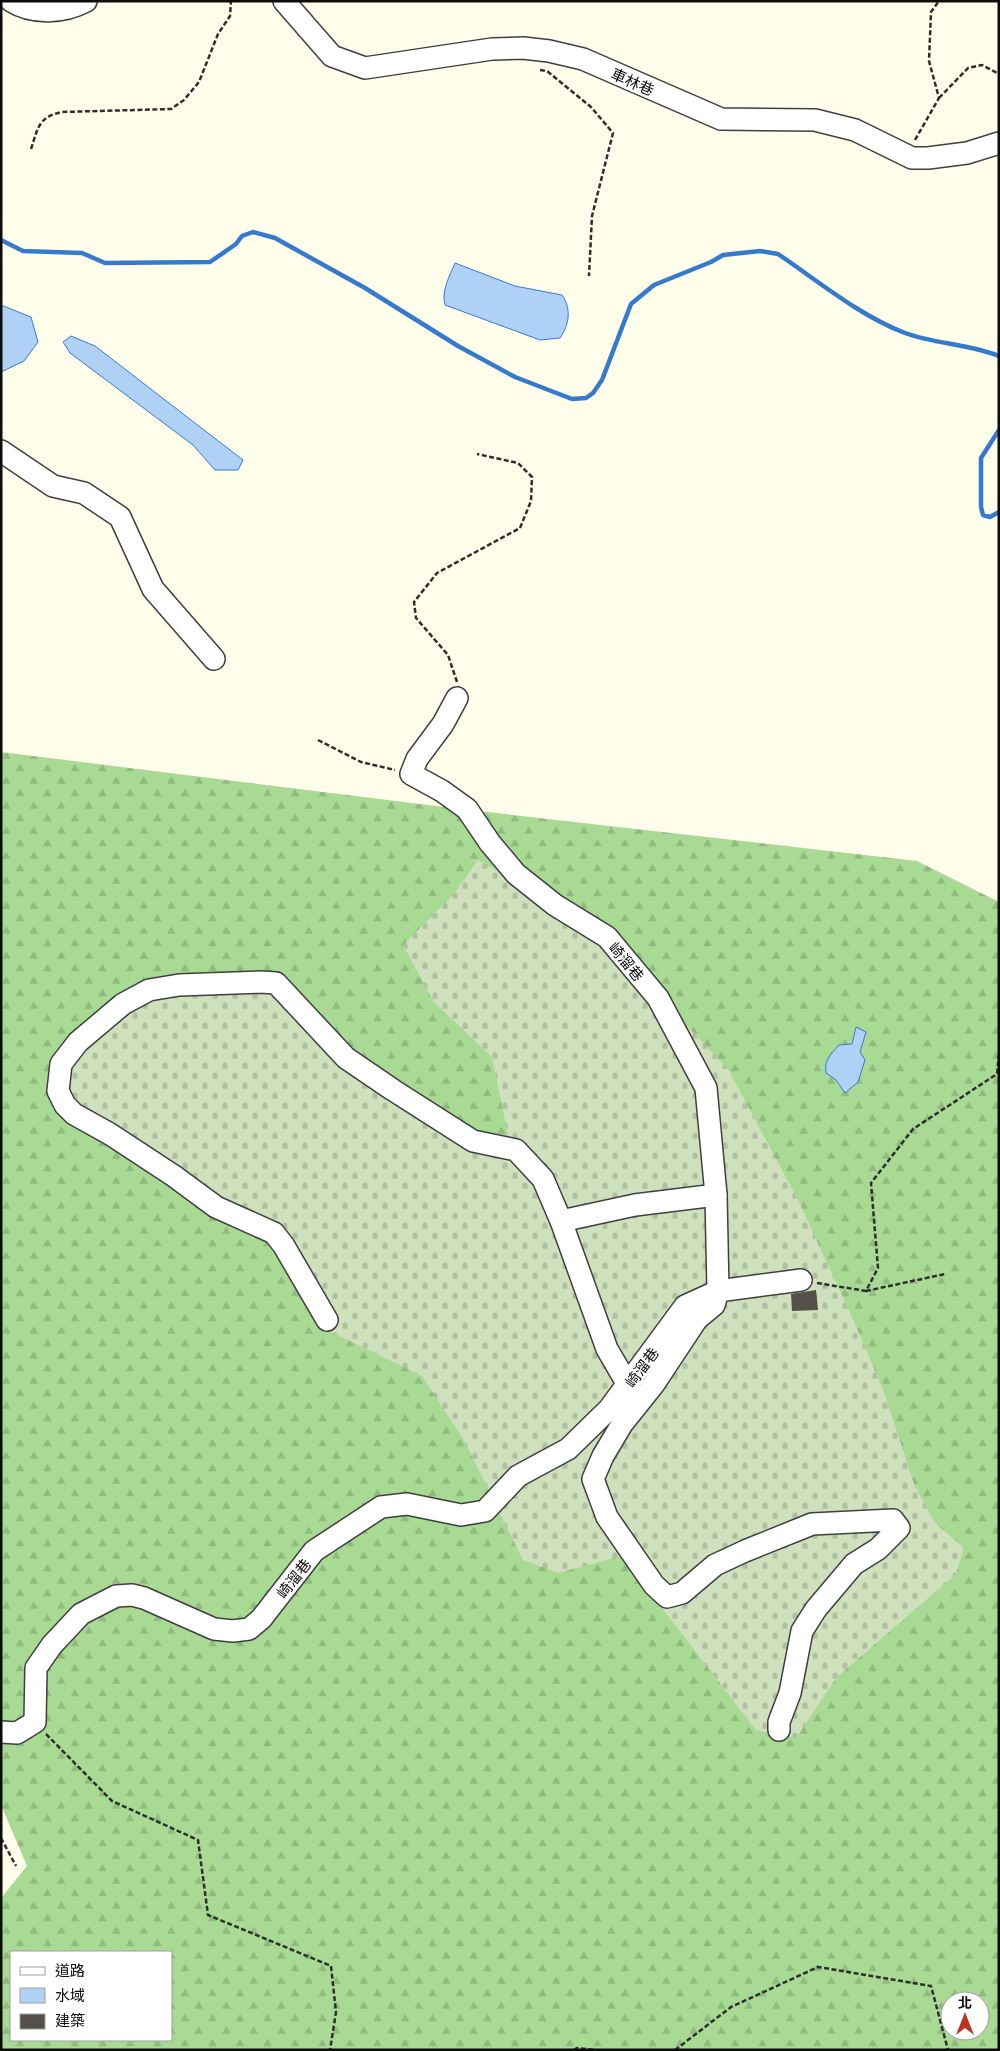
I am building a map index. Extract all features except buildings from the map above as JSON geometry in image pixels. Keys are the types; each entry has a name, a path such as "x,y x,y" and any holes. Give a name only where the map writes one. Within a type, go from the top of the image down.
{"street":[{"path":"11,1 20,7 35,11 76,7 86,1"},
{"name":"車林巷","path":"284,1 332,56 365,68 492,48 523,48 549,51 583,59 721,119 815,120 855,130 898,153 912,158 967,153 999,143"},
{"path":"1,451 53,486 84,492 120,516 153,589 214,659"},
{"path":"411,774 417,759 443,724 457,698"},
{"name":"崎溜巷","path":"35,1722 36,1668 52,1645 81,1614 116,1596 132,1595 144,1598 214,1629 233,1632 249,1629 261,1619 314,1551 381,1507 407,1504 461,1515 485,1511 518,1476 568,1449 609,1409 686,1306 718,1291 716,1195 706,1088 658,998 607,936 556,905 516,874 490,843 468,809 442,791 411,774"},
{"path":"327,1320 284,1246 274,1233 216,1206 110,1134 74,1114 65,1105 58,1091 61,1064 78,1042 123,1004 150,990 179,985 261,982 276,984 346,1058 377,1080 473,1140 516,1150 543,1179 561,1222 607,1349 628,1385"},
{"path":"561,1222 635,1206 716,1195"},
{"path":"779,1730 790,1693 802,1631 816,1609 854,1564 878,1549 900,1528 894,1520 812,1524 715,1566 682,1593 667,1597 654,1585 607,1517 593,1479 602,1456 622,1424 654,1384 697,1319 714,1305 718,1291 801,1280"},
{"path":"1,1732 17,1733 35,1722"}],"path":[{"path":"31,149 38,126 48,115 62,112 171,109 199,82 218,34 230,16 231,1"},
{"path":"939,1 931,12 929,61 939,98"},
{"path":"898,153 914,143 939,98 968,68 982,65 999,74"},
{"path":"538,69 547,72 591,107 613,133 592,216 589,276"},
{"path":"457,698 457,678 448,655 416,618 414,602 437,573 520,528 531,501 532,477 518,463 477,454"},
{"path":"318,740 361,762 411,774"},
{"path":"866,1291 878,1268 871,1183 913,1129 997,1074 999,1054"},
{"path":"801,1280 866,1291 945,1274"},
{"path":"35,1722 112,1801 198,1840 208,1915 331,1966 336,2012 330,2050"},
{"path":"1,1838 16,1866"},
{"path":"675,2050 731,2007 818,1967 931,1986 948,2050"},
{"path":"574,2050 577,2048 596,2050"}],"green space":[{"path":"1,752 452,808 917,861 999,902 999,2050 1,2050 1,1898 27,1866 1,1805"},
{"path":"478,860 615,936 667,1005 728,1069 799,1202 856,1326 884,1392 915,1487 936,1524 964,1548 956,1574 836,1678 796,1738 756,1730 622,1556 558,1573 523,1560 465,1442 422,1376 317,1325 286,1255 270,1236 62,1112 53,1065 118,997 276,975 368,1067 479,1137 509,1140 492,1057 434,1002 403,945 453,895"}],"water":[{"path":"455,263 515,286 562,295 567,306 568,317 566,328 560,338 540,340 445,305 445,289"},
{"path":"1,305 31,317 38,342 24,361 1,372"},
{"path":"71,336 95,346 243,460 238,470 215,470 193,445 70,353 63,342"},
{"path":"856,1027 866,1032 860,1052 865,1060 858,1082 845,1093 836,1080 826,1073 826,1064 833,1051 839,1045 852,1044"}],"waterway":[{"path":"1,240 23,251 82,253 105,263 210,262 236,244 242,236 253,232 275,238 365,288 458,346 515,377 572,399 586,398 593,393 602,380 631,304 654,285 711,262 723,255 760,251 778,254 856,308 888,326 916,337 976,349 999,356"},
{"path":"999,430 981,458 981,507 983,515 990,517 999,512"}]}
